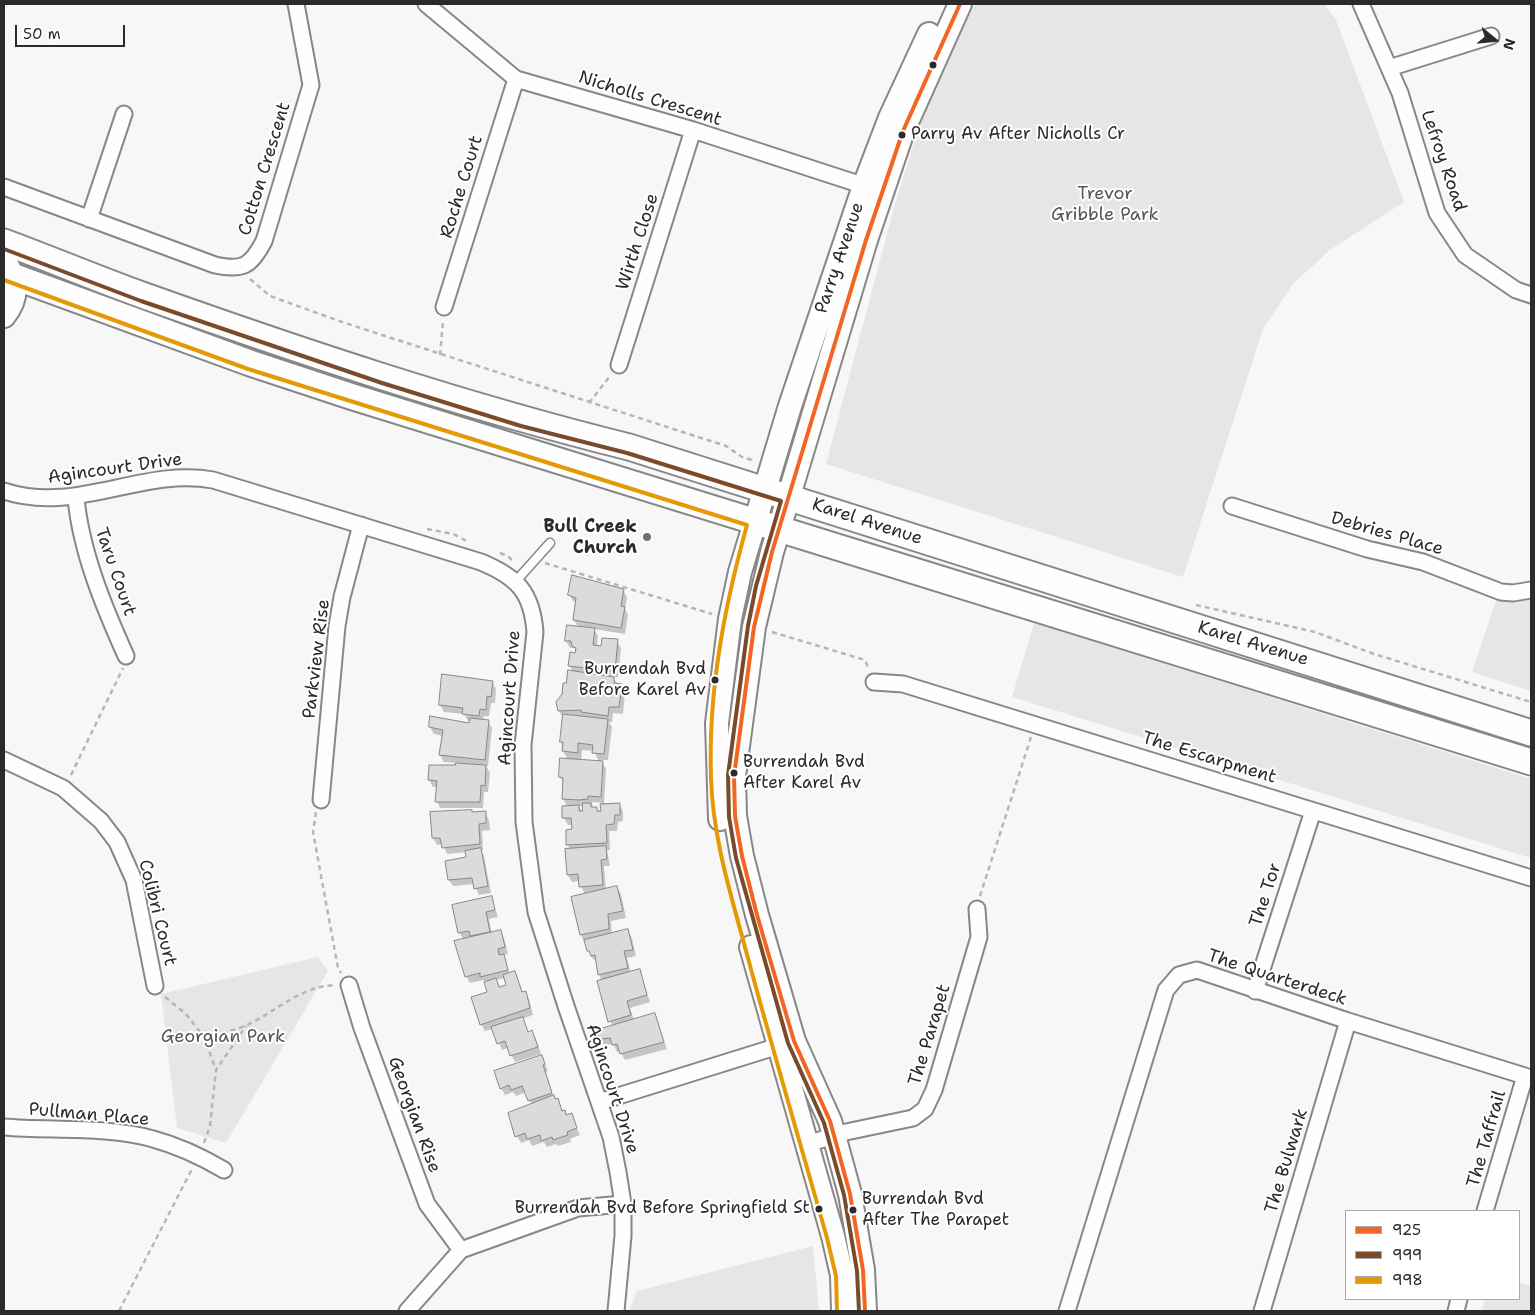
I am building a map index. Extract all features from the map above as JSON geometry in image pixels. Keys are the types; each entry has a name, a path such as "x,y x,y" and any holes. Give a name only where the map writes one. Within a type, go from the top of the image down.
{"main road":[{"name":"Parry Avenue","path":"786,1043 742,856 734,796 739,731 754,627 762,588 866,240 874,189 907,78 944,4"},
{"name":"Parry Avenue","path":"786,1043 737,898 723,838 718,791 717,723 734,596 790,406 874,189 960,4"},
{"name":"Karel Avenue","path":"4,242 153,299 384,377 522,420 629,447 1531,733"},
{"path":"4,316 16,293 6,273 58,263"},
{"name":"Karel Avenue","path":"6,273 224,354 334,390 1531,762"},
{"path":"786,1043 834,1135 850,1194 860,1255 865,1311"},
{"path":"786,1043 807,1144 842,1275 843,1311"}],"street":[{"name":"Cotton Crescent","path":"244,266 257,254 264,240 310,85 296,4"},
{"name":"Nicholls Crescent","path":"426,4 516,78 693,130 874,189"},
{"name":"Lefroy Road","path":"1361,4 1400,93 1437,214 1465,256 1516,290 1531,295"},
{"path":"1389,68 1491,36"},
{"name":"Roche Court","path":"444,307 516,78"},
{"path":"89,220 124,114"},
{"name":"Wirth Close","path":"619,365 693,130"},
{"path":"4,187 215,266 232,269 244,266"},
{"name":"Agincourt Drive","path":"4,491 16,496 46,499 76,498 173,477 193,476 213,480 481,562 520,577 534,616 535,632 523,744 524,822 536,912 611,1138 623,1204 623,1236 616,1311"},
{"name":"Taru Court","path":"76,498 79,526 108,617 126,656"},
{"name":"Debries Place","path":"1232,506 1367,549 1423,562 1501,592 1531,590"},
{"name":"Parkview Rise","path":"321,800 337,626 342,597 361,526"},
{"name":"The Escarpment","path":"874,682 903,684 1531,878"},
{"name":"Colibri Court","path":"4,760 64,788 101,821 126,858 140,905 144,938 155,986"},
{"name":"The Tor","path":"1255,990 1313,811"},
{"name":"The Parapet","path":"807,1144 834,1135 913,1118 925,1109 934,1090 979,937 977,908"},
{"name":"The Quarterdeck","path":"1067,1311 1166,990 1179,975 1196,970 1348,1021 1528,1077"},
{"name":"Georgian Rise","path":"350,985 362,1028 427,1204 461,1250"},
{"name":"The Bulwark","path":"1262,1311 1348,1021"},
{"path":"599,1102 786,1043"},
{"name":"The Taffrail","path":"1485,1210 1528,1077"},
{"name":"Pullman Place","path":"4,1127 125,1134 152,1138 199,1155 224,1170"},
{"path":"407,1311 461,1250 578,1208 623,1204"}],"lane":[{"path":"520,577 550,543"}],"path":[{"path":"244,266 254,284 270,296 440,355 726,446 742,457 761,464"},
{"path":"440,355 444,307"},
{"path":"589,403 619,365"},
{"path":"420,528 453,534 478,545"},
{"path":"496,552 508,556 520,577"},
{"path":"536,560 720,616"},
{"path":"1192,604 1314,632 1374,654 1531,702"},
{"path":"768,631 865,660 874,682"},
{"path":"64,788 121,676 126,656"},
{"path":"977,908 1035,724"},
{"path":"321,800 314,817 313,832 338,968 350,985"},
{"path":"204,1037 246,1026 305,991 322,985 350,985"},
{"path":"119,1311 199,1155 210,1126 216,1070 204,1037 186,1014 155,986"},
{"path":"216,1070 246,1026"},
{"path":"599,1068 603,1073 609,1075"}],"green space":[{"name":"Trevor Gribble Park","path":"975,4 1324,4 1336,20 1404,202 1330,250 1293,284 1263,329 1183,577 826,464 896,200 925,109"},
{"path":"1499,592 1522,599 1531,599 1531,691 1472,672"},
{"path":"1034,623 1531,779 1531,858 1012,697"},
{"name":"Georgian Park","path":"318,957 328,971 226,1143 177,1128 161,994"},
{"path":"813,1246 819,1311 629,1311 637,1291"},
{"path":"1520,1283 1531,1286 1531,1311 1481,1311 1485,1300 1520,1300"}],"building":[{"path":"572,575 624,589 621,606 625,607 621,628 573,620 576,598 568,595"},
{"path":"567,625 595,628 593,645 601,646 602,638 618,639 615,671 568,666 570,652 575,653 576,648 572,646 571,641 565,641"},
{"path":"568,670 614,677 614,683 622,684 619,707 609,707 608,716 581,712 581,710 558,711 556,702 562,694 563,683 566,683"},
{"path":"442,674 493,681 491,697 487,696 486,710 480,709 479,716 462,714 463,708 439,705"},
{"path":"563,714 608,719 604,754 592,753 593,745 578,743 578,753 562,751 563,742 560,742"},
{"path":"430,716 469,723 470,718 489,720 485,760 439,755 443,730 429,727"},
{"path":"560,758 603,761 601,797 588,796 588,799 579,800 562,799 563,778 559,777"},
{"path":"456,763 486,765 485,786 481,785 480,802 435,802 437,781 428,780 429,765 455,765"},
{"path":"583,803 591,803 591,807 597,807 597,811 601,811 600,804 620,803 620,815 615,815 614,824 606,825 607,843 566,845 566,830 572,829 571,818 562,818 562,806 579,805 579,811 582,811"},
{"path":"472,810 472,812 486,811 486,823 479,824 480,844 442,848 440,838 432,838 430,812"},
{"path":"606,846 607,859 601,860 603,885 579,887 578,874 567,875 565,849"},
{"path":"481,848 488,886 474,889 472,878 448,880 445,861 466,857 465,851"},
{"path":"617,886 623,911 608,914 609,929 580,935 571,897"},
{"path":"492,896 495,910 486,912 490,932 470,936 469,931 458,933 452,905"},
{"path":"628,929 633,950 624,951 628,968 598,975 595,955 591,956 589,951 587,951 584,940"},
{"path":"501,930 505,947 498,949 499,955 504,954 508,970 480,977 480,973 465,977 454,941"},
{"path":"640,969 647,995 627,1001 631,1015 608,1022 597,981"},
{"path":"515,971 522,992 526,991 530,1008 480,1025 471,997 487,992 484,982 496,978 499,987 506,985 503,975"},
{"path":"655,1013 664,1042 620,1054 617,1044 612,1045 610,1038 599,1039 597,1030"},
{"path":"523,1017 528,1032 532,1030 538,1047 510,1056 505,1041 497,1044 491,1027"},
{"path":"542,1055 545,1064 543,1065 552,1093 528,1101 522,1086 511,1090 509,1085 500,1089 494,1071"},
{"path":"554,1095 555,1099 558,1098 562,1111 565,1110 566,1115 572,1113 577,1128 567,1132 568,1135 553,1140 552,1137 541,1141 540,1135 527,1139 525,1133 515,1137 508,1113"}],"transit line":[{"name":"925","path":"865,1311 863,1270 850,1194 830,1121 794,1041 757,915 742,856 735,816 734,776 754,627 772,552 866,240 903,131 960,4"},
{"name":"999","path":"4,249 141,301 382,383 521,426 627,453 781,501 756,586 748,626 728,775 729,817 736,858 788,1043 824,1123 844,1195 857,1271 859,1311"},
{"name":"998","path":"4,280 248,369 747,525 731,587 715,682 711,746 713,802 730,894 827,1238 836,1276 837,1311"}],"place":[{"name":"Parry Av After Nicholls Cr","path":"902,135"},
{"name":"Bull Creek Church","path":"647,537"},
{"name":"Burrendah Bvd Before Karel Av","path":"715,680"},
{"name":"Burrendah Bvd After Karel Av","path":"734,773"},
{"name":"Burrendah Bvd Before Springfield St","path":"819,1209"},
{"name":"Burrendah Bvd After The Parapet","path":"853,1210"}]}
